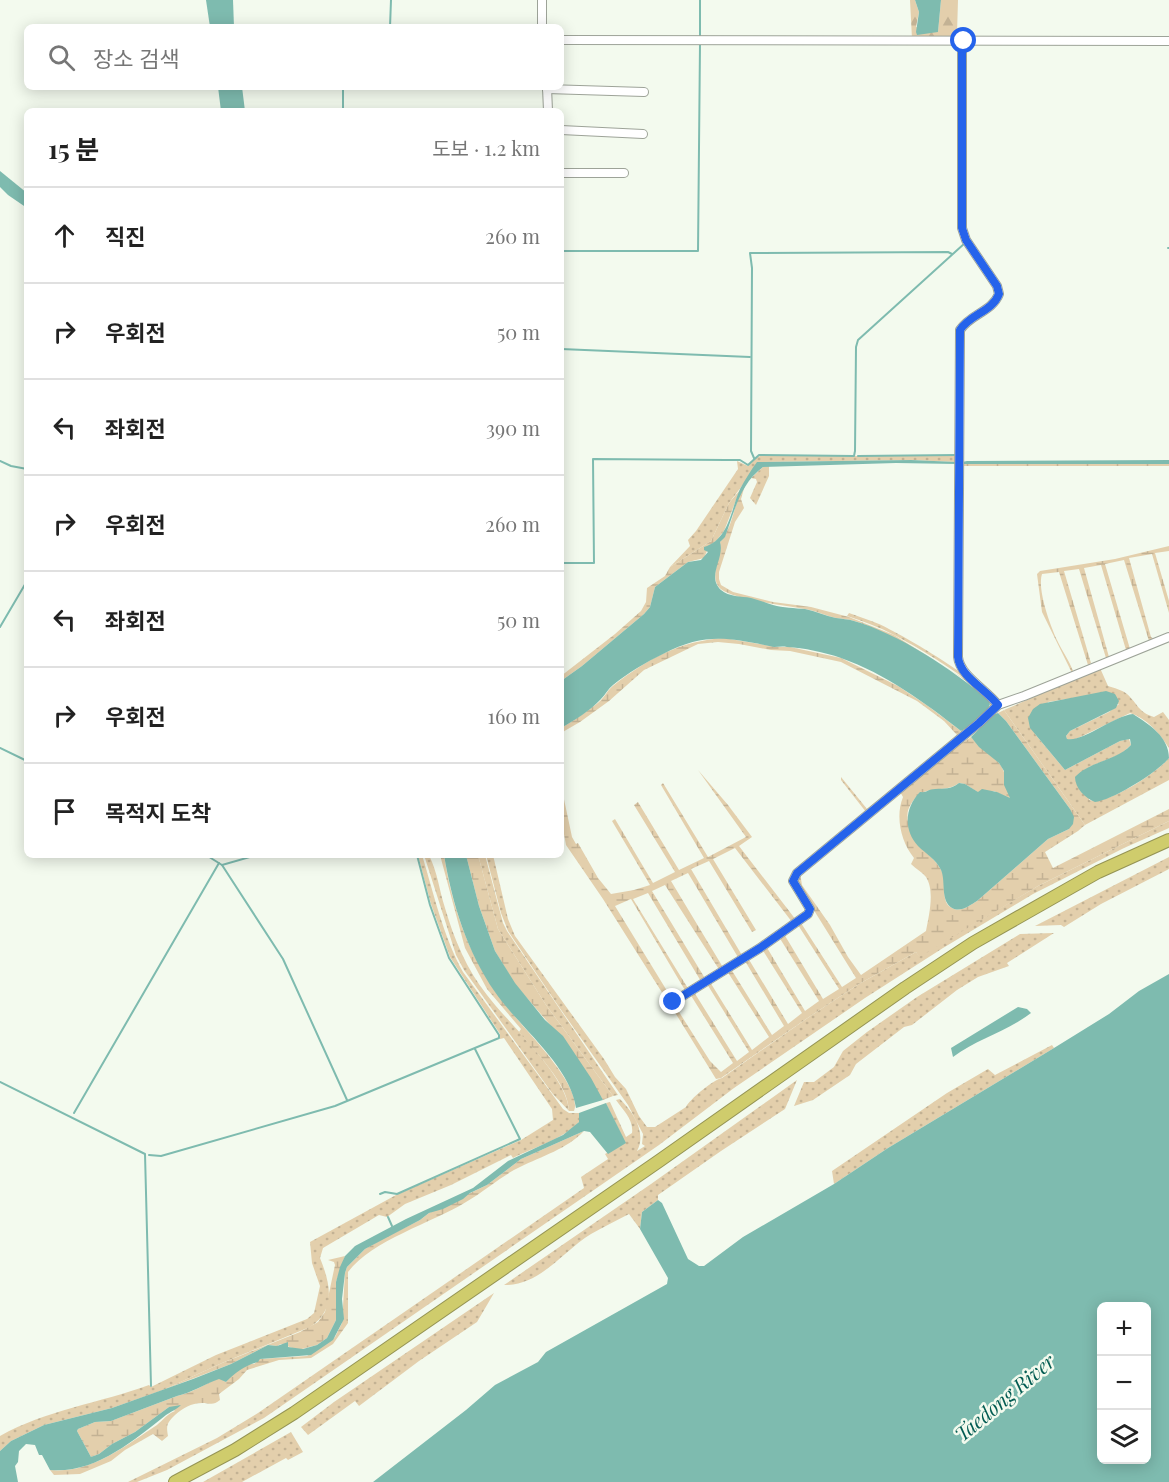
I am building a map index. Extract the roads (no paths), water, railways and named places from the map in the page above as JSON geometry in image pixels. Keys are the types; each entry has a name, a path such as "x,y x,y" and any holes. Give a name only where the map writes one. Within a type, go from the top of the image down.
{"highway":[{"path":"176,1482 235,1450 294,1413 659,1161 904,988 973,943 1098,872 1169,840"}],"street":[{"path":"542,0 542,24"},
{"path":"564,40 1169,41"},
{"path":"964,41 962,47 962,228 966,240 997,286 999,294 994,304 966,322 960,330 958,657 961,669 998,705"},
{"path":"564,89 644,92"},
{"path":"548,90 548,108"},
{"path":"564,130 644,134"},
{"path":"564,173 624,173"},
{"path":"673,1002 760,948 808,914 810,909 793,881 797,873 998,705 1169,637"}],"water":[{"path":"206,0 233,0 234,24 210,24"},
{"path":"915,0 941,0 938,32 917,35 919,12"},
{"path":"218,90 242,90 245,108 221,108"},
{"path":"0,171 24,191 24,206 8,195 0,187"},
{"path":"911,460 957,462 957,464 896,463 763,467 749,481 735,507 725,537 720,542 715,579 721,590 728,594 852,620 906,643 942,665 988,700 990,704 988,708 974,723 961,731 919,699 889,680 834,656 800,648 774,647 718,639 692,642 644,664 613,685 587,711 564,726 564,679 644,614 650,607 655,587 688,562 701,560 708,552 704,550 704,547 719,538 724,531 740,489 757,462"},
{"path":"1169,460 1169,464 961,464 967,461"},
{"path":"1106,691 1115,694 1119,701 1116,708 1070,731 1066,736 1067,739 1082,737 1117,719 1133,714 1162,737 1169,758 1135,784 1113,796 1095,802 1081,792 1075,777 1125,750 1131,745 1130,739 1120,741 1065,770 1030,728 1028,718 1033,709 1040,704"},
{"path":"998,713 1070,809 1074,817 1073,824 1069,829 1048,839 977,901 959,910 952,908 946,901 939,866 913,840 908,826 909,811 920,792 950,788 959,783 978,792 982,789 1010,798 1004,785 1004,771 999,763 979,747 971,737 993,715"},
{"path":"445,858 467,858 479,906 495,951 515,983 545,1020 563,1036 603,1100 576,1108 572,1092 554,1062 505,1005 485,977 462,927 451,891"},
{"name":"Taedong River","path":"1169,974 1169,1482 373,1482 495,1385 538,1362 546,1352 667,1284 668,1278 640,1229 642,1212 658,1200 662,1203 688,1259 699,1266 704,1266 743,1237 834,1184 888,1148 1109,1014 1139,991"},
{"path":"1018,1007 1027,1009 1031,1013 953,1057 951,1048"},
{"path":"606,1103 626,1143 608,1154 590,1132 584,1131 521,1159 487,1185 463,1199 429,1213 365,1249 347,1267 345,1273 342,1299 344,1319 333,1340 311,1355 260,1359 240,1370 226,1382 219,1379 188,1393 111,1421 95,1422 78,1429 91,1457 135,1432 169,1407 181,1405 113,1454 82,1467 50,1470 35,1445 26,1444 19,1451 18,1462 15,1466 18,1482 0,1482 0,1451 11,1441 44,1425 112,1408 231,1364 268,1345 277,1346 288,1342 288,1347 303,1349 317,1345 327,1338 336,1320 336,1282 345,1256 355,1246 473,1188 508,1161 563,1135 579,1122 579,1113"}],"waterway":[{"path":"390,24 391,0"},
{"path":"700,0 700,37"},
{"path":"564,251 698,251 700,44"},
{"path":"343,90 343,108"},
{"path":"564,563 594,563 593,459 740,460 748,465 759,455 854,456 858,340 965,243"},
{"path":"754,458 751,451 752,268 750,253 948,252 952,254"},
{"path":"564,349 750,357"},
{"path":"858,456 957,455"},
{"path":"0,461 24,468"},
{"path":"0,627 24,586"},
{"path":"0,748 24,760"},
{"path":"211,858 222,865 283,959 347,1100"},
{"path":"222,865 246,858"},
{"path":"149,1155 161,1156 335,1106 499,1038 449,958 430,905 418,858"},
{"path":"74,1113 219,863"},
{"path":"380,1194 385,1192 397,1194 520,1139 475,1049"},
{"path":"0,1082 145,1154 151,1386"},
{"path":"388,1217 392,1226"}]}
